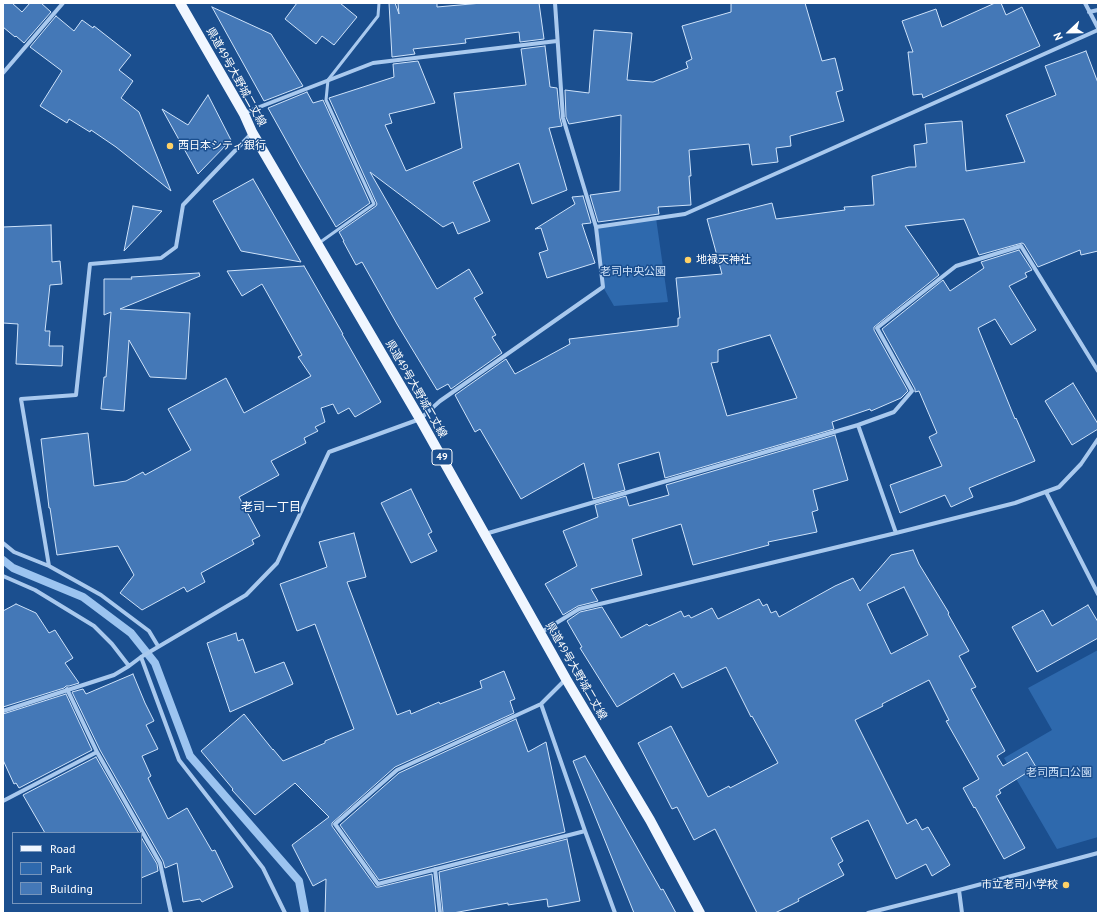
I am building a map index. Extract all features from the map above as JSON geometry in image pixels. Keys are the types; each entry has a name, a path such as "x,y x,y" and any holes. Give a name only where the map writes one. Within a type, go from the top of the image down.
{"main road":[{"name":"県道49号大野城二丈線","path":"180,3 244,114 252,132 420,419 566,679 650,820 700,913"}],"street":[{"path":"3,73 63,3"},
{"path":"3,711 114,675 158,646 246,595 277,563 329,452 420,419 440,401 603,287 596,227 563,118 555,3"},
{"path":"596,227 685,214 1098,29 1084,3"},
{"path":"1089,12 1098,10"},
{"path":"244,114 373,63 557,41"},
{"path":"49,566 21,399 76,394 90,264 161,258 176,247 183,205 252,132"},
{"path":"484,534 858,425 894,412 912,391 877,328 956,266 1021,246 1098,371"},
{"path":"858,425 896,533"},
{"path":"540,633 579,609 1015,503 1059,487 1081,464 1098,439"},
{"path":"1046,492 1098,594"},
{"path":"3,543 14,552 49,566 101,595 149,631 158,646"},
{"path":"3,576 35,590 94,626 112,644 128,666"},
{"path":"141,657 179,760 264,868 285,913"},
{"path":"566,679 541,704 397,770 335,824 378,884 585,831"},
{"path":"67,689 97,752 160,863 171,913"},
{"path":"541,704 615,913"},
{"path":"3,801 97,752"},
{"path":"868,913 1098,853"},
{"path":"435,869 440,913"},
{"path":"959,890 962,913"}],"lane":[{"path":"318,244 374,204 326,100 328,80 378,16 380,3"}],"green space":[{"name":"老司中央公園","path":"656,218 668,302 614,306 603,287 596,227"},
{"name":"老司西口公園","path":"1098,650 1098,837 1057,849 1004,758 1052,730 1028,688"}],"building":[{"path":"3,3 12,3 22,12 30,3 41,3 51,12 24,43 3,27"},
{"path":"297,3 340,3 357,17 334,45 322,36 316,44 285,19"},
{"path":"389,3 395,3 399,14 398,3 437,3 437,7 482,3 539,3 544,39 520,42 519,32 465,39 466,43 413,49 415,54 392,57"},
{"path":"731,3 805,3 822,61 835,58 843,90 836,92 844,121 790,136 791,146 776,148 778,162 752,165 749,144 689,150 691,205 658,207 659,214 598,222 590,195 620,191 621,115 569,124 566,117 565,90 589,93 594,30 632,33 627,80 653,82 688,68 686,62 692,59 682,26 731,12"},
{"path":"995,3 1001,3 1006,15 1022,7 1040,46 923,98 922,94 913,95 908,52 913,52 902,21 936,9 942,27"},
{"path":"212,7 271,34 303,86 264,101"},
{"path":"56,16 74,31 82,20 93,28 94,26 131,55 119,70 133,81 121,98 139,112 171,191 116,147 91,130 90,132 69,119 67,123 40,106 62,71 30,47"},
{"path":"545,46 550,87 557,88 562,126 549,128 567,190 532,204 519,163 473,182 490,221 458,234 453,222 443,227 370,172 437,289 469,269 483,293 474,298 496,335 492,337 502,353 451,389 448,384 437,390 362,262 356,265 339,232 377,204 329,98 394,77 393,64 418,61 435,103 389,114 392,123 385,125 406,171 462,148 454,93 526,85 521,49"},
{"path":"1086,51 1098,83 1098,251 1081,255 1080,250 1038,267 1022,243 979,255 964,219 905,226 939,275 874,327 874,330 908,391 901,398 871,411 870,409 832,422 834,429 665,478 659,452 618,464 625,490 593,499 584,463 521,499 480,429 475,432 455,395 506,359 515,374 570,344 569,339 678,326 678,318 680,318 676,278 722,274 707,219 772,203 776,219 845,210 844,207 874,205 872,176 909,167 916,167 914,145 927,143 925,124 962,121 966,171 1025,162 1006,115 1056,95 1045,66","holes":["770,335 797,398 727,416 711,363 718,362 718,350"]},
{"path":"307,92 313,103 323,100 370,203 336,227 268,108"},
{"path":"208,95 231,140 198,174 162,109 188,125"},
{"path":"253,179 301,262 241,251 213,201"},
{"path":"583,196 591,223 582,224 595,263 547,278 539,253 548,250 541,228 535,229 575,204 572,197"},
{"path":"133,206 162,211 124,251"},
{"path":"51,225 52,262 60,261 62,284 50,285 45,331 50,331 49,346 63,346 62,366 16,364 18,324 3,323 3,227"},
{"path":"1019,250 1032,270 1025,273 1027,277 1009,286 1036,330 1011,345 995,319 978,328 1015,419 1016,418 1035,461 969,488 973,497 951,507 945,495 900,513 890,485 942,466 929,437 937,433 919,391 915,392 915,389 882,329 943,280 950,291 984,268 981,262"},
{"path":"304,266 381,402 355,417 349,408 338,414 333,404 321,408 325,422 315,427 318,431 304,438 306,443 271,461 279,475 239,497 260,536 252,540 254,544 201,573 205,582 187,592 184,587 142,610 120,593 134,575 118,546 57,555 49,508 41,439 88,433 94,486 126,481 143,472 145,475 191,450 168,409 226,378 244,413 311,376 298,357 302,355 262,284 242,296 227,271"},
{"path":"199,273 200,276 120,309 190,313 186,379 150,377 129,340 124,411 101,409 104,377 106,377 111,312 104,315 104,279 132,279 131,277"},
{"path":"1073,383 1098,424 1098,429 1072,445 1045,401"},
{"path":"835,435 848,480 813,490 818,510 812,512 817,532 768,542 769,545 693,565 681,524 632,539 642,575 591,589 598,601 578,606 563,615 545,584 577,566 563,531 598,517 595,505 626,496 629,506 669,495 666,485"},
{"path":"411,489 432,532 428,534 437,551 411,563 381,503"},
{"path":"354,533 366,577 347,582 397,715 410,710 411,714 439,702 440,704 482,688 480,681 504,671 515,699 510,701 514,713 395,767 332,823 332,826 376,887 432,874 436,913 325,913 326,879 313,886 292,845 329,817 295,783 255,815 232,790 233,789 201,751 244,714 283,761 354,729 315,624 297,631 280,584 327,567 319,542"},
{"path":"913,550 919,564 949,613 948,614 969,651 959,656 976,687 971,689 1005,751 997,756 1003,766 1027,752 1036,767 999,790 1001,793 996,796 1025,848 1004,859 975,807 974,808 963,788 979,779 946,721 949,720 929,680 882,704 883,706 855,720 907,824 916,819 922,830 928,827 950,865 932,876 926,864 896,879 868,820 831,838 843,861 838,864 844,875 775,913 757,913 715,829 694,840 677,807 672,809 638,743 671,726 708,797 729,786 730,788 778,763 752,716 751,717 726,667 682,688 674,673 617,707 580,648 582,647 567,621 580,612 602,607 621,638 647,624 649,626 681,611 684,617 689,615 691,618 712,608 718,619 759,599 763,606 767,604 771,613 776,611 779,617 835,586 853,578 860,591 891,555","holes":["904,587 928,635 891,654 867,604"]},
{"path":"16,604 36,613 49,633 55,630 73,658 65,663 79,683 3,707 3,611"},
{"path":"1088,605 1098,622 1098,638 1037,672 1012,627 1043,610 1052,626"},
{"path":"236,633 238,641 243,639 255,673 284,662 293,684 230,712 207,643"},
{"path":"133,674 154,721 146,725 158,749 142,756 151,776 148,778 168,819 187,808 212,851 215,850 233,887 202,902 200,899 183,902 177,863 165,868 163,861 100,750 72,692 83,689 86,694"},
{"path":"66,694 92,750 19,788 16,783 14,784 3,760 3,714"},
{"path":"516,719 528,752 546,742 565,832 379,880 340,825 399,773"},
{"path":"585,756 661,890 663,889 676,913 634,913 573,761"},
{"path":"96,757 138,832 44,832 23,795"},
{"path":"142,839 157,864 158,871 142,878"},
{"path":"567,839 580,901 548,907 547,899 508,905 508,903 453,913 443,913 439,872"}],"waterway":[{"path":"3,560 13,568 83,597 131,633 155,663 190,756 299,881 305,913"}],"place":[{"name":"西日本シティ銀行","path":"170,146"},
{"name":"地禄天神社","path":"688,260"},
{"name":"市立老司小学校","path":"1066,885"}],"district":[{"name":"老司一丁目","path":"271,508"}]}
